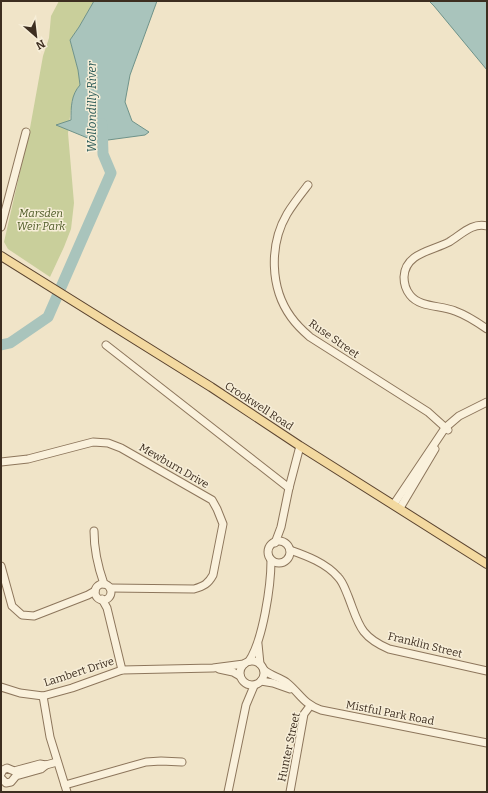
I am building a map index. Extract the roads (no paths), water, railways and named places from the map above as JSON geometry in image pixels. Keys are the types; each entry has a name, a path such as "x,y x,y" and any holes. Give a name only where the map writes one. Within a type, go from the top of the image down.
{"main road":[{"name":"Crookwell Road","path":"1,256 211,387 300,446 487,564"}],"street":[{"path":"1,227 26,132"},
{"name":"Ruse Street","path":"308,184 286,215 279,232 275,249 274,267 276,286 282,302 299,328 310,337 428,412 446,429"},
{"path":"487,226 475,226 447,243 415,256 405,269 404,280 407,291 414,299 425,304 454,310 487,329"},
{"path":"106,345 289,488"},
{"path":"397,506 446,429 459,416 487,402"},
{"path":"446,429 476,409 487,405"},
{"name":"Mewburn Drive","path":"1,462 28,459 93,442 108,442 212,500 223,524 213,575 209,582 203,587 194,589 142,587 121,588 88,595 34,616 22,615 12,606 1,566"},
{"path":"275,543 281,527 300,446"},
{"path":"271,579 289,556 288,547 281,527"},
{"path":"94,531 94,542 103,592 122,670"},
{"path":"246,705 245,690 240,670 258,644 271,579 271,560 268,554 269,550 275,543 281,542 288,547"},
{"name":"Franklin Street","path":"288,547 330,569 339,578 345,588 357,622 369,638 378,644 389,649 487,671"},
{"path":"271,560 276,563 308,557"},
{"path":"228,792 246,705 254,686 263,678 258,644"},
{"path":"246,663 252,661 262,667"},
{"name":"Lambert Drive","path":"1,687 20,693 43,696 72,688 122,670 213,668 246,663"},
{"name":"Mistful Park Road","path":"262,667 271,675 282,679 310,706 321,710 487,743"},
{"name":"Lambert Drive","path":"213,668 233,672 242,680"},
{"path":"242,680 250,686 254,686"},
{"name":"Mistful Park Road","path":"261,681 274,683 294,691"},
{"path":"43,696 47,724 66,789 146,762 161,760 182,762"},
{"name":"Hunter Street","path":"290,792 304,714 310,706"},
{"path":"1,774 3,770 7,768 15,774 41,769 46,765 58,762"},
{"path":"3,783 14,781 15,774"}],"water":[{"path":"94,1 157,1 130,75 125,102 132,121 149,132 145,135 108,140 103,138 95,141 56,125 71,120 71,106 73,97 80,85 78,70 70,40"},
{"path":"429,1 487,1 487,70 434,6"}],"waterway":[{"name":"Wollondilly River","path":"1,345 10,343 48,317 111,173 103,154 102,124"}],"park label":[{"name":"Marsden Weir Park","path":"41,219"}]}
